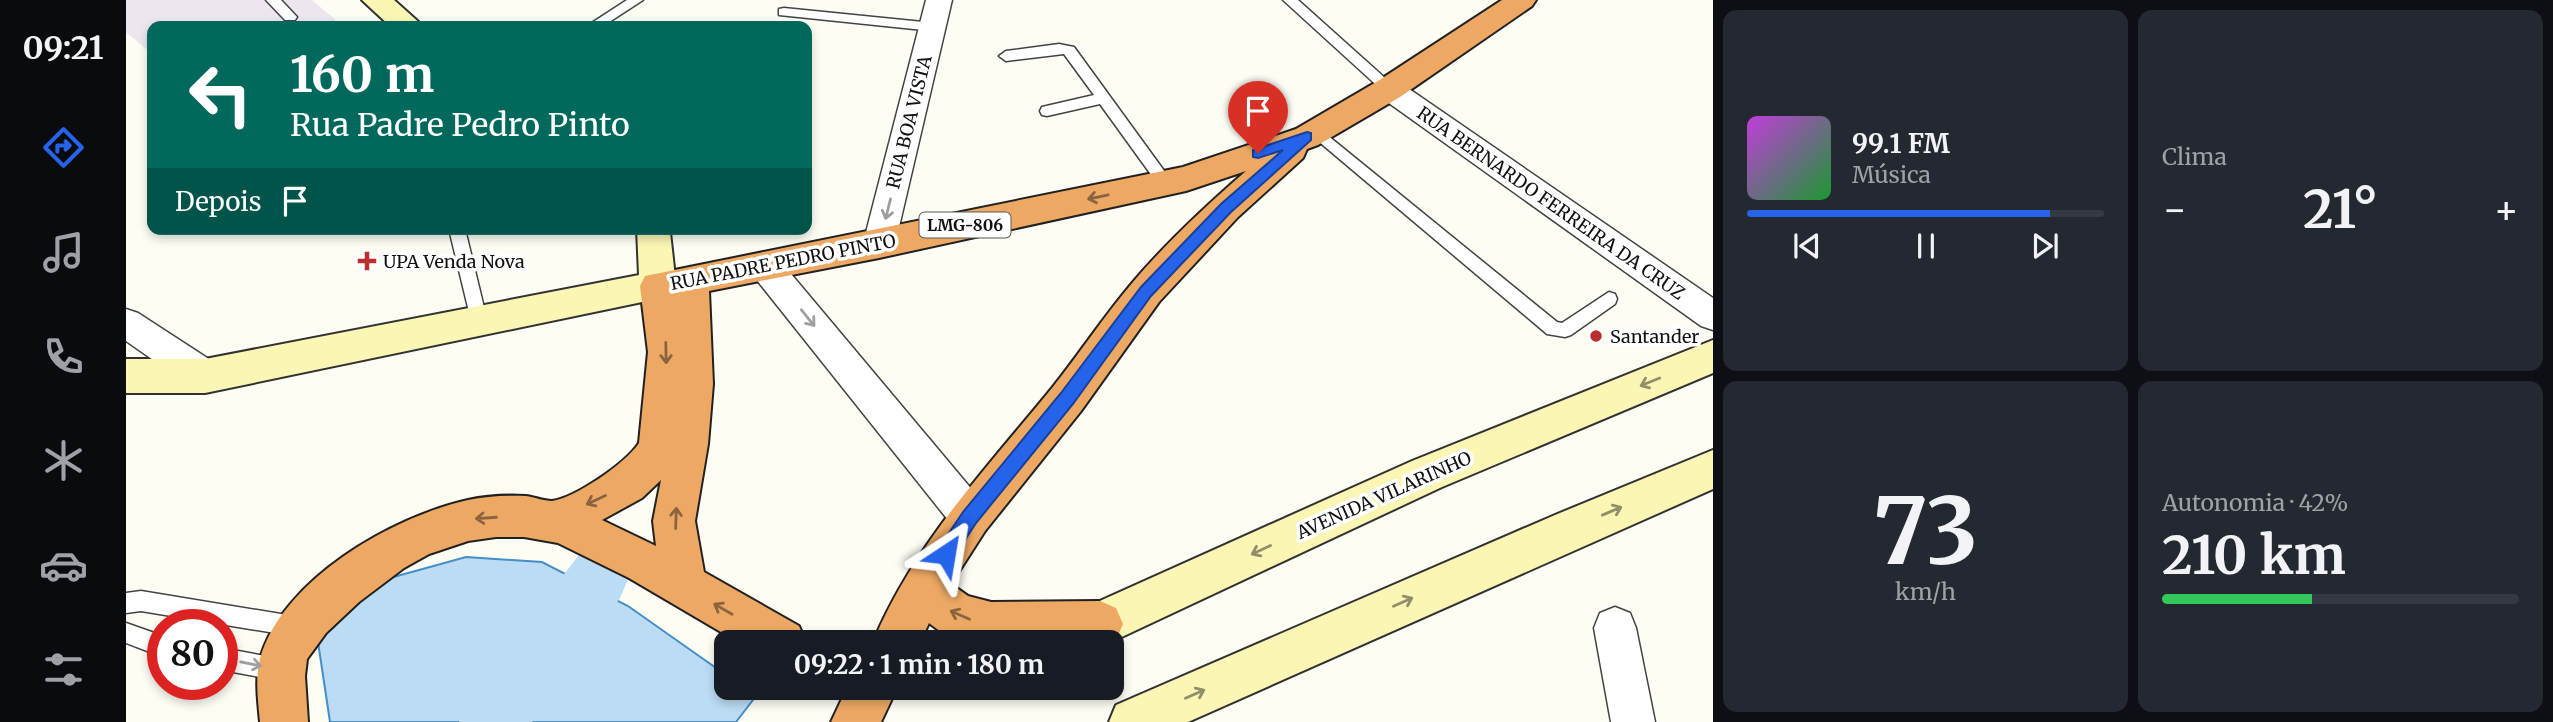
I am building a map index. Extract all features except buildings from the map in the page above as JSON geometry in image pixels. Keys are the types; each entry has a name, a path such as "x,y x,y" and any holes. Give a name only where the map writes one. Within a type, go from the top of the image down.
{"highway":[{"name":"RUA PADRE PEDRO PINTO","path":"674,283 1175,181 1311,134 1389,89 1522,0"},
{"name":"LMG-806","path":"902,630 922,590 970,517 1067,398 1146,292 1226,208 1311,134"},
{"path":"1175,181 1206,186 1226,208"},
{"path":"554,521 633,481 653,459 659,447 674,283"},
{"path":"674,283 693,384 688,444 674,520 684,586"},
{"path":"286,701 282,659 303,621 359,572 413,539 466,519 511,516 554,521 624,551 762,630"},
{"path":"922,590 957,616 991,625 1100,624"},
{"path":"855,722 867,700"}],"main road":[{"path":"376,0 402,21"},
{"path":"653,235 674,283"},
{"name":"RUA PADRE PEDRO PINTO","path":"126,376 205,376 674,283"},
{"name":"AVENIDA VILARINHO","path":"1087,630 1427,474 1713,356"},
{"path":"1133,722 1570,529 1713,469"}],"street":[{"name":"RUA BOA VISTA","path":"879,243 936,13"},
{"name":"RUA BERNARDO FERREIRA DA CRUZ","path":"1389,89 1713,316"},
{"path":"764,265 970,517"},
{"path":"126,323 205,376"},
{"path":"1615,628 1633,722"}],"lane":[{"path":"273,0 290,17"},
{"path":"602,21 636,0"},
{"path":"1290,0 1389,89"},
{"path":"784,12 936,13"},
{"path":"1006,56 1059,48 1069,50 1105,98 1175,181"},
{"path":"1047,111 1105,98"},
{"path":"1311,134 1553,329 1565,330 1609,299"},
{"path":"458,235 479,320"},
{"path":"126,603 141,601 299,627"},
{"path":"126,634 147,641"},
{"path":"238,670 286,701"}],"shaded area":[{"path":"126,0 312,0 336,20 147,21 147,50 126,32"}],"water":[{"path":"466,557 542,562 628,606 714,667 714,700 753,700 736,722 330,722 318,642 338,615 390,578"}],"waterway":[{"path":"492,722 599,577"}],"place":[{"name":"UPA Venda Nova","path":"367,261"},
{"name":"Santander","path":"1596,336"}],"route":[{"path":"946,554 970,517 1067,398 1146,292 1226,208 1307,136 1258,153"}]}
